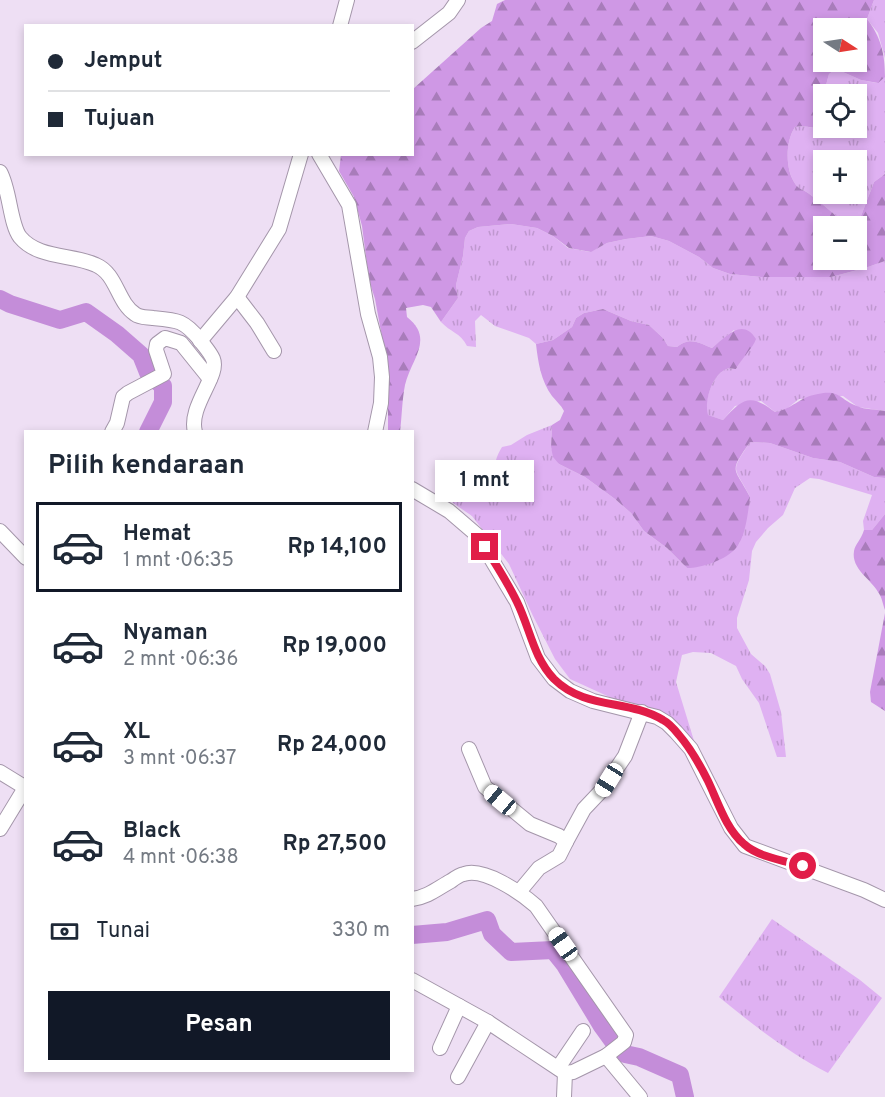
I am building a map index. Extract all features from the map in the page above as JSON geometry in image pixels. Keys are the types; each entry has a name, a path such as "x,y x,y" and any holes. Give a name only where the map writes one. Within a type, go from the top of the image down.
{"street":[{"path":"341,24 347,0"},
{"path":"414,40 449,13 458,0"},
{"path":"205,334 237,297 279,229 301,156"},
{"path":"320,156 350,211 368,314 380,357 381,403 375,430"},
{"path":"328,171 331,156"},
{"path":"0,172 9,193 16,231 27,244 43,251 96,265 107,273 124,304 136,315 180,322 205,334 214,361 210,379 196,407 195,430"},
{"path":"237,297 257,323 274,351"},
{"path":"113,430 123,398 128,393 163,376 164,372 156,350 157,344 165,338 181,343 210,379"},
{"path":"414,490 449,510 477,535 517,602 538,658 554,679 578,695 602,704 642,712 668,723 691,750 731,828 745,846 885,900"},
{"path":"0,531 24,556"},
{"path":"523,889 539,868 559,856 584,809 602,790 625,756 642,712"},
{"path":"469,749 485,787 530,824 559,836 566,842"},
{"path":"0,772 24,787"},
{"path":"0,829 24,790"},
{"path":"414,898 428,895 464,873 486,876 523,889 626,1035 626,1040 607,1055 573,1072 561,1071 488,1022 414,981"},
{"path":"440,1048 459,1006"},
{"path":"458,1077 488,1022"},
{"path":"564,1097 561,1071 583,1031"},
{"path":"607,1055 640,1097"}],"green space":[{"path":"505,0 874,0 867,19 813,18 813,72 832,72 826,84 813,84 813,127 795,127 788,148 788,164 796,185 813,197 813,204 822,204 836,216 813,216 813,270 857,270 831,277 761,277 730,274 713,268 699,257 669,241 651,236 607,243 591,252 569,248 537,228 511,224 478,227 469,231 465,238 456,285 458,298 441,322 431,307 423,305 406,308 407,317 419,333 419,350 405,385 400,430 388,430 388,385 382,337 369,280 362,226 354,197 339,171 341,156 414,156 414,88 481,28 492,21 497,4"},
{"path":"874,0 885,0 885,58 878,33 867,19"},
{"path":"867,19 876,32 881,46 885,77 878,83 861,80 843,72 867,72"},
{"path":"832,72 843,72 861,80 877,83 885,76 885,174 874,182 867,200 867,150 813,150 813,197 797,186 792,179 788,164 788,148 795,127 813,128 813,138 867,138 867,84 826,84"},
{"path":"885,174 885,261 867,267 867,216 861,216 874,182"},
{"path":"822,204 866,204 861,216 836,216"},
{"path":"511,224 537,228 553,236 568,248 590,252 607,243 651,236 669,241 699,257 713,268 730,274 761,277 831,277 857,270 867,270 867,267 885,261 885,411 858,407 843,396 799,399 784,411 775,412 761,401 735,406 723,420 707,415 708,396 713,382 727,369 736,369 746,352 734,330 712,348 690,341 677,347 668,346 649,325 631,321 603,309 584,313 576,318 572,327 553,340 536,344 529,338 495,326 481,315 475,321 476,347 467,346 462,338 441,322 458,298 456,285 465,238 469,231 478,227"},
{"path":"603,309 631,321 649,325 668,346 677,347 690,341 712,348 734,331 740,329 751,333 756,339 736,369 722,372 713,382 708,396 708,415 723,420 742,403 753,400 775,412 781,411 800,400 825,393 836,394 860,407 885,411 885,478 874,477 840,462 813,458 770,443 750,442 736,465 737,474 750,497 746,524 739,543 732,552 720,560 687,568 667,548 644,531 631,513 615,499 585,477 559,464 553,457 552,425 560,420 564,411 545,384 536,344 553,340 572,327 576,318 584,313"},
{"path":"552,425 551,448 559,464 585,477 615,499 631,513 644,531 667,548 687,568 739,544 750,497 736,469 750,442 770,443 813,458 840,462 874,477 885,478 885,514 872,530 864,530 863,521 872,495 810,478 795,488 783,515 768,528 756,542 752,551 749,580 737,618 737,628 751,654 765,666 770,674 781,712 786,757 777,757 759,703 736,666 711,653 693,652 682,655 676,682 695,744 616,700 570,679 555,659 509,564 472,516 453,503 445,490 450,484 465,492 490,498 496,491 495,463 502,447"},
{"path":"885,514 885,610 875,587 858,568 854,557 855,548 864,530 872,530"},
{"path":"885,613 885,711 871,702 870,692"},
{"path":"772,919 882,998 828,1073 799,1057 719,997"}],"waterway":[{"path":"0,299 60,320 86,312 141,355 149,375 163,386 163,402 149,430"},
{"path":"414,935 447,932 487,920 492,934 511,952 553,950 615,1044 625,1054 639,1057 680,1075 685,1097"}],"route":[{"path":"485,547 517,602 538,658 554,679 570,691 602,704 663,719 691,750 731,828 745,846 803,866"}]}
